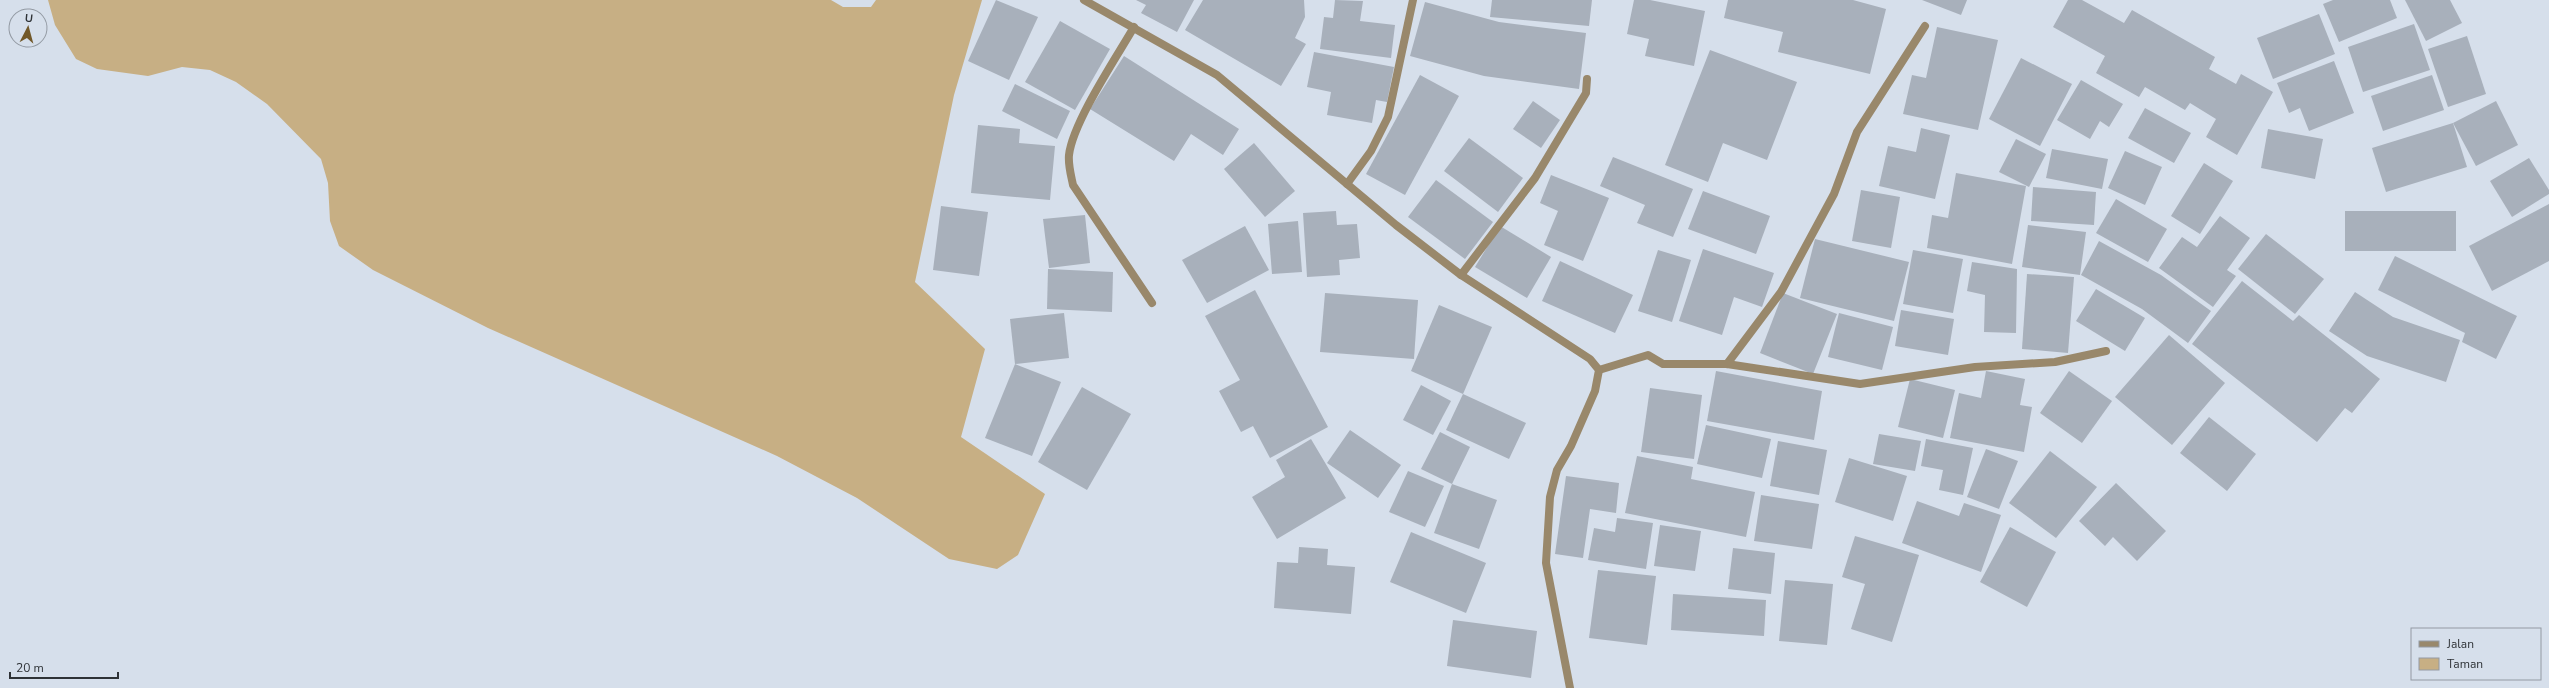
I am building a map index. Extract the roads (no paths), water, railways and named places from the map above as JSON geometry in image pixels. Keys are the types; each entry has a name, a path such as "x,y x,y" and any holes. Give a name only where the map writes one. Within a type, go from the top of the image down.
{"street":[{"path":"1084,0 1217,75 1346,184 1461,275 1590,359 1599,370"},
{"path":"1346,184 1371,152 1388,117 1413,0"},
{"path":"1727,364 1781,292 1834,194 1857,132 1925,26"},
{"path":"1134,27 1074,135 1069,156 1069,169 1073,185 1152,303"},
{"path":"1461,275 1535,178 1586,93 1587,80"},
{"path":"1599,370 1648,356 1664,364 1727,364 1860,384 1975,367 2055,362 2106,351"},
{"path":"1570,688 1546,563 1550,497 1557,470 1571,446 1595,391 1599,370"}]}
